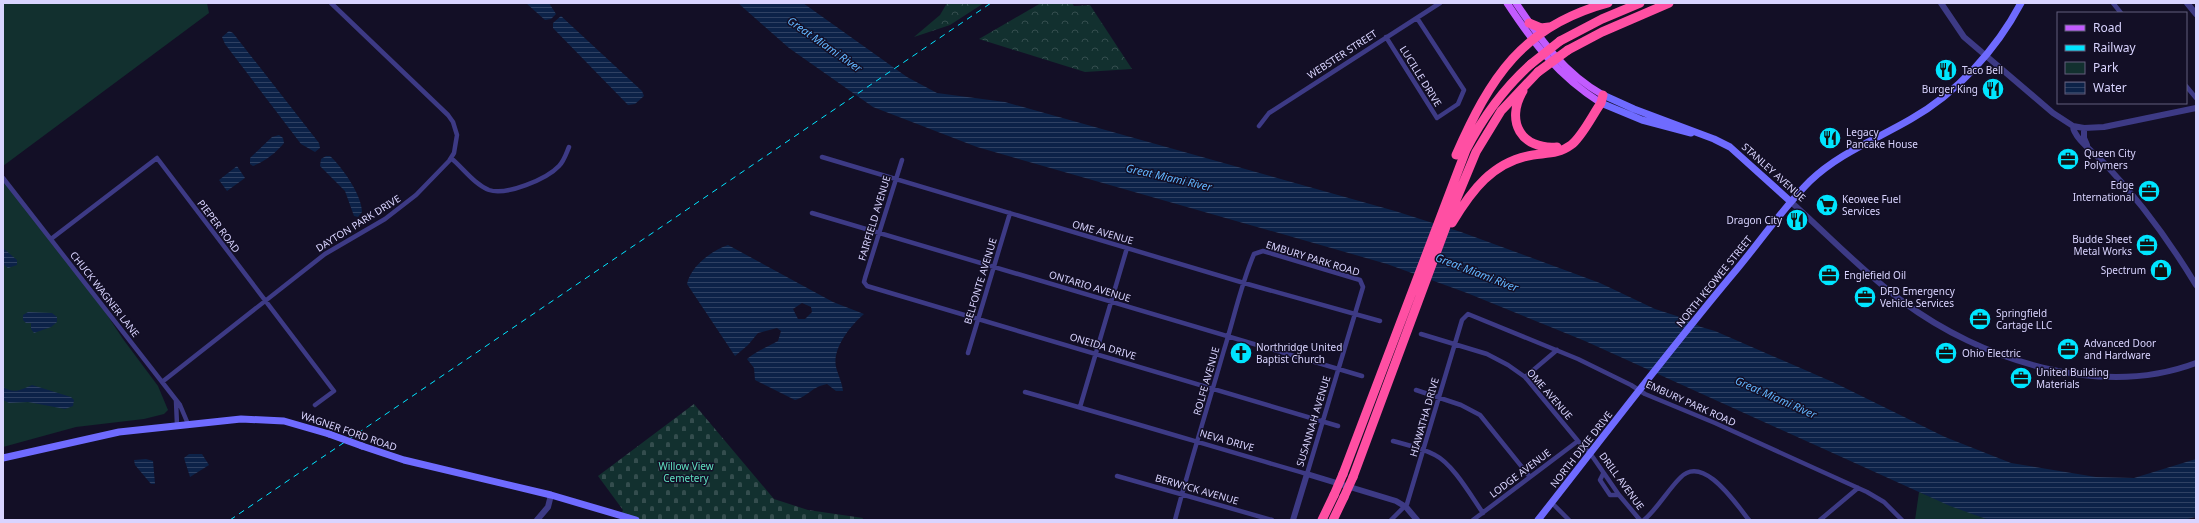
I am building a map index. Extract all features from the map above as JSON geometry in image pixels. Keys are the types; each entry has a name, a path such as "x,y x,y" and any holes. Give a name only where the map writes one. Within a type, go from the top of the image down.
{"highway":[{"path":"1322,520 1343,474 1408,300 1434,229 1461,144 1491,86 1512,58 1535,37 1550,27 1583,10 1608,3"},
{"path":"1442,200 1482,120 1501,94 1530,64 1560,41 1602,19 1640,3"},
{"path":"1333,520 1353,478 1440,242 1458,205 1470,165 1488,129 1501,111 1530,79 1568,50 1602,32 1669,3"},
{"path":"1529,23 1541,28 1550,27"},
{"path":"1530,79 1515,107 1515,117 1521,134 1535,145 1546,148 1558,147 1566,143 1575,135 1600,99"},
{"path":"1458,205 1482,181 1503,165 1533,155 1550,154 1565,150 1573,144 1600,99"}],"main road":[{"name":"STANLEY AVENUE","path":"1507,3 1535,37 1560,72 1600,99 1671,121 1721,142 1735,150 1792,202"},
{"name":"STANLEY AVENUE","path":"1516,3 1529,23 1535,37"},
{"name":"NORTH KEOWEE STREET","path":"1639,390 1810,181 1832,163 1912,119 1935,104 1958,85 1986,55 2002,35 2021,3"},
{"name":"NORTH DIXIE DRIVE","path":"1538,520 1639,390"},
{"name":"WAGNER FORD ROAD","path":"3,458 100,436 177,425 270,419 303,425 404,460 551,495 613,517 636,520"}],"street":[{"name":"DAYTON PARK DRIVE","path":"162,382 325,254 404,206 451,158 457,141 456,128 451,118 331,3"},
{"name":"WEBSTER STREET","path":"1259,126 1269,113 1439,3"},
{"path":"1941,3 1964,37 2053,113 2073,126 2084,128 2104,127 2196,108"},
{"path":"2113,3 2120,12"},
{"path":"2187,3 2196,14"},
{"name":"LUCILLE DRIVE","path":"1386,38 1437,118 1458,104 1464,90 1417,18"},
{"path":"2187,87 2196,98"},
{"path":"2073,126 2076,136 2088,146 2131,193 2179,258 2196,286"},
{"path":"2084,128 2084,138 2088,146"},
{"path":"451,158 483,187 496,192 505,192 522,187 555,170 564,159 569,147"},
{"name":"OME AVENUE","path":"822,157 1244,283 1380,321"},
{"name":"PIEPER ROAD","path":"51,239 157,158 334,391 315,405"},
{"name":"FAIRFIELD AVENUE","path":"864,282 902,160"},
{"name":"CHUCK WAGNER LANE","path":"3,178 162,382 183,410 188,424"},
{"name":"STANLEY AVENUE","path":"1792,202 1902,301 1942,327 1988,349 2051,368 2102,376 2146,375 2170,371 2196,364"},
{"name":"ONTARIO AVENUE","path":"812,213 1229,335 1362,376"},
{"name":"BELFONTE AVENUE","path":"968,353 1010,213"},
{"path":"1080,407 1127,248"},
{"name":"ROLFE AVENUE","path":"1175,520 1244,283 1254,255 1259,251"},
{"name":"EMBURY PARK ROAD","path":"1259,251 1359,279 1362,282"},
{"name":"ONEIDA DRIVE","path":"864,282 870,287 1338,426"},
{"name":"SUSANNAH AVENUE","path":"1293,520 1324,422 1363,287 1362,282"},
{"name":"EMBURY PARK ROAD","path":"1466,315 1505,328 1557,350 1639,390 1858,488 1884,502 1902,520"},
{"name":"HIAWATHA DRIVE","path":"1406,507 1454,345 1462,320 1466,315"},
{"name":"OME AVENUE","path":"1421,334 1487,354 1508,365 1525,377 1578,441 1590,453"},
{"path":"1525,377 1557,350"},
{"path":"1416,390 1461,405 1480,415 1530,477"},
{"name":"NEVA DRIVE","path":"1025,392 1396,501 1406,507 1417,520"},
{"path":"176,401 177,425"},
{"path":"1393,441 1424,450 1445,462 1483,513"},
{"name":"LODGE AVENUE","path":"1473,520 1578,441"},
{"name":"DRILL AVENUE","path":"1590,453 1603,474 1640,520"},
{"path":"1644,520 1680,478 1694,471 1703,472 1713,479 1749,520"},
{"path":"1603,474 1600,480 1605,490 1610,495 1619,495"},
{"name":"BERWYCK AVENUE","path":"1118,476 1182,493 1272,520"},
{"path":"1820,520 1858,488"},
{"path":"537,520 548,507 551,495"},
{"path":"1552,503 1569,520"},
{"path":"1391,520 1406,507"}],"green space":[{"path":"3,3 207,3 209,13 3,166"},
{"path":"947,3 984,3 950,25 914,37 940,15"},
{"path":"1041,3 1072,3 1074,6 1090,5 1132,69 1085,72 979,39"},
{"path":"3,178 90,289 123,339 158,386 168,410 164,414 144,419 76,427 3,447"},
{"name":"Willow View Cemetery","path":"694,404 774,499 808,510 863,518 862,520 619,520 623,510 598,476"},
{"path":"1919,492 1989,520 1915,520"}],"water":[{"path":"526,3 549,3 556,14 551,19 545,20"},
{"name":"Great Miami River","path":"738,3 803,3 907,77 937,93 1005,102 1395,211 1461,232 1600,283 1655,309 1715,331 1835,383 1945,437 2011,463 2096,477 2134,478 2196,459 2196,517 2183,520 1989,520 1950,506 1585,341 1467,293 1387,264 977,147 873,107 789,48"},
{"path":"561,16 642,91 644,96 635,104 628,105 553,28 553,23"},
{"path":"229,31 233,33 319,143 320,148 315,152 301,144 225,44 222,37"},
{"path":"279,135 283,138 284,143 278,150 253,166 250,164 250,158 272,137"},
{"path":"326,156 330,156 335,161 355,190 359,198 362,212 358,217 354,216 345,191 320,166 321,159"},
{"path":"237,166 245,178 227,191 219,180"},
{"path":"728,245 833,302 864,314 848,331 837,352 836,367 843,391 836,391 827,384 817,387 795,400 755,380 754,368 747,359 758,351 778,341 781,331 777,328 758,333 748,345 735,356 687,284 689,277 697,265 709,255","holes":["802,303 811,307 812,312 805,319 798,319 793,309"]},
{"path":"3,248 17,260 17,265 8,268 3,264"},
{"path":"28,312 52,313 57,317 57,322 51,327 34,333 31,329 31,323 26,323 23,320 23,315"},
{"path":"32,385 71,397 74,400 73,406 65,409 28,402 9,403 3,400 3,387 14,391 21,390"},
{"path":"189,454 202,454 209,465 190,477 184,458"},
{"path":"146,459 153,461 155,484 151,484 135,465 134,460"}],"railway":[{"path":"230,520 991,3"}],"place":[{"name":"Taco Bell","path":"1946,70"},
{"name":"Burger King","path":"1993,89"},
{"name":"Legacy Pancake House","path":"1830,138"},
{"name":"Queen City Polymers","path":"2068,159"},
{"name":"Edge International","path":"2149,191"},
{"name":"Keowee Fuel Services","path":"1827,205"},
{"name":"Dragon City","path":"1797,220"},
{"name":"Budde Sheet Metal Works","path":"2147,245"},
{"name":"Spectrum","path":"2161,270"},
{"name":"Englefield Oil","path":"1829,275"},
{"name":"DFD Emergency Vehicle Services","path":"1865,297"},
{"name":"Springfield Cartage LLC","path":"1980,319"},
{"name":"Advanced Door and Hardware","path":"2068,349"},
{"name":"Northridge United Baptist Church","path":"1241,353"},
{"name":"Ohio Electric","path":"1946,353"},
{"name":"United Building Materials","path":"2021,378"}]}
